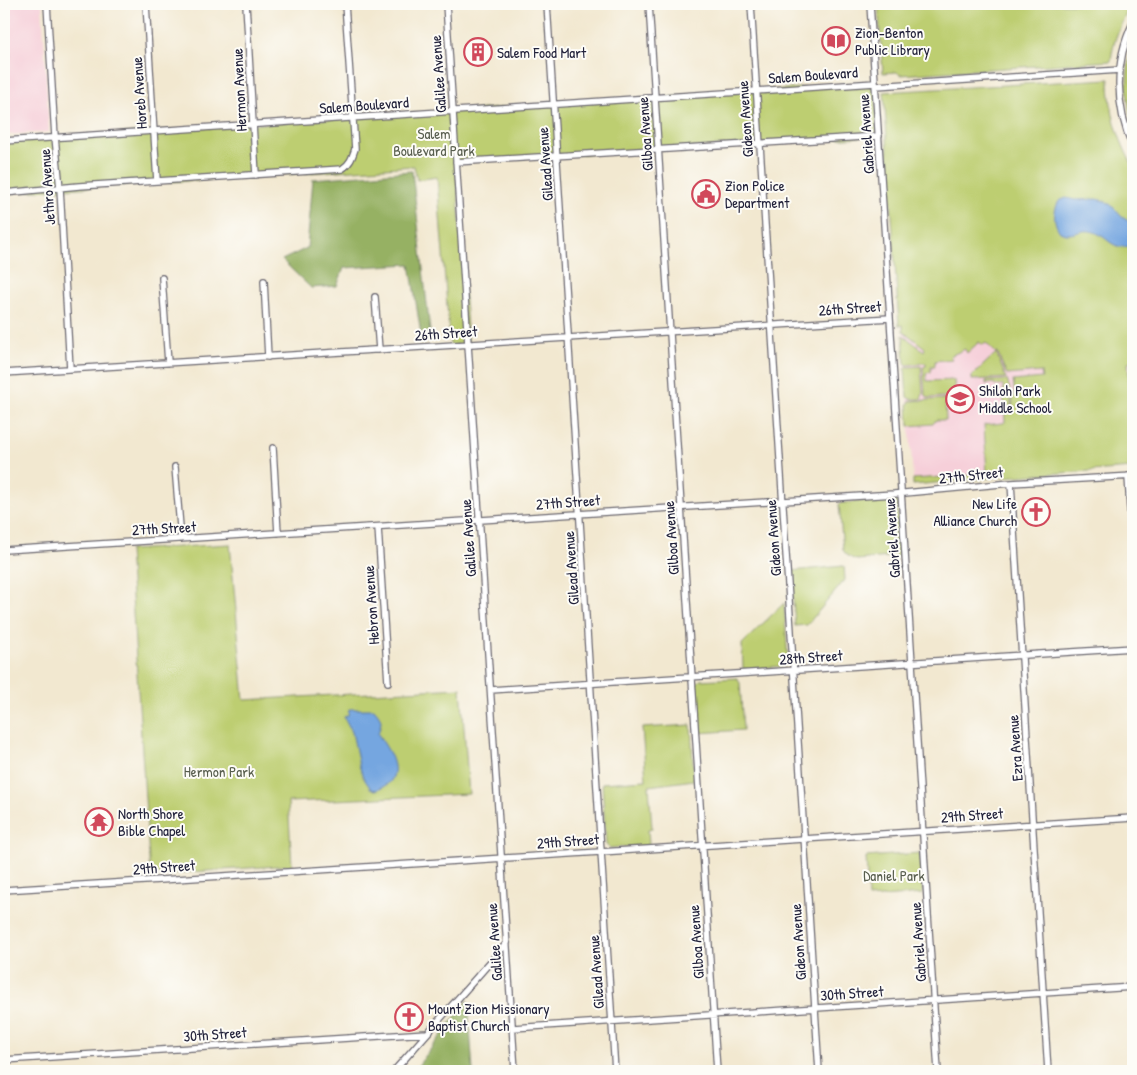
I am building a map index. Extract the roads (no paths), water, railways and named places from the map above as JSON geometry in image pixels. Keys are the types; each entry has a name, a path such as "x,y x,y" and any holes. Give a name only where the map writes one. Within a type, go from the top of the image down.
{"street":[{"name":"Jethro Avenue","path":"47,4 70,369"},
{"name":"Horeb Avenue","path":"146,4 157,181"},
{"name":"Hermon Avenue","path":"246,4 256,175"},
{"path":"4,193 79,186 342,169 350,163 355,149 345,4"},
{"name":"Galilee Avenue","path":"446,4 515,1071"},
{"name":"Gilead Avenue","path":"547,4 615,1071"},
{"name":"Gilboa Avenue","path":"650,4 717,1071"},
{"name":"Gideon Avenue","path":"751,4 819,1071"},
{"name":"Gabriel Avenue","path":"870,4 938,1071"},
{"path":"1133,23 1125,43 1120,70 1119,92 1126,130 1133,147"},
{"name":"Salem Boulevard","path":"4,141 756,91 1120,70"},
{"path":"456,162 879,136"},
{"path":"162,278 168,363"},
{"path":"264,281 268,357"},
{"path":"375,297 379,350"},
{"name":"26th Street","path":"4,373 890,318"},
{"path":"274,448 278,533"},
{"path":"175,468 180,539"},
{"path":"1131,476 1133,560"},
{"name":"27th Street","path":"4,550 901,494 1011,483 1131,476"},
{"name":"Ezra Avenue","path":"1011,483 1048,1071"},
{"name":"Hebron Avenue","path":"378,527 388,682"},
{"name":"28th Street","path":"491,690 1133,648"},
{"name":"29th Street","path":"4,890 1133,818"},
{"path":"394,1071 507,943"},
{"name":"30th Street","path":"512,1028 1133,987"},
{"name":"30th Street","path":"4,1060 428,1033"}],"water":[{"path":"1066,198 1075,200 1096,199 1111,205 1122,217 1133,224 1133,245 1120,247 1090,231 1071,234 1060,232 1056,225 1055,213 1059,201"},
{"path":"349,709 374,709 380,718 381,723 378,734 392,757 394,770 390,782 376,790 371,789 363,777 359,765 352,732 344,717 348,715"}],"place":[{"name":"Zion-Benton Public Library","path":"836,41"},
{"name":"Salem Food Mart","path":"478,52"},
{"name":"Zion Police Department","path":"706,194"},
{"name":"Shiloh Park Middle School","path":"960,399"},
{"name":"New Life Alliance Church","path":"1036,512"},
{"name":"North Shore Bible Chapel","path":"99,822"},
{"name":"Mount Zion Missionary Baptist Church","path":"409,1017"}],"park label":[{"name":"Salem Boulevard Park","path":"434,142"},
{"name":"Hermon Park","path":"219,771"},
{"name":"Daniel Park","path":"894,875"}]}
